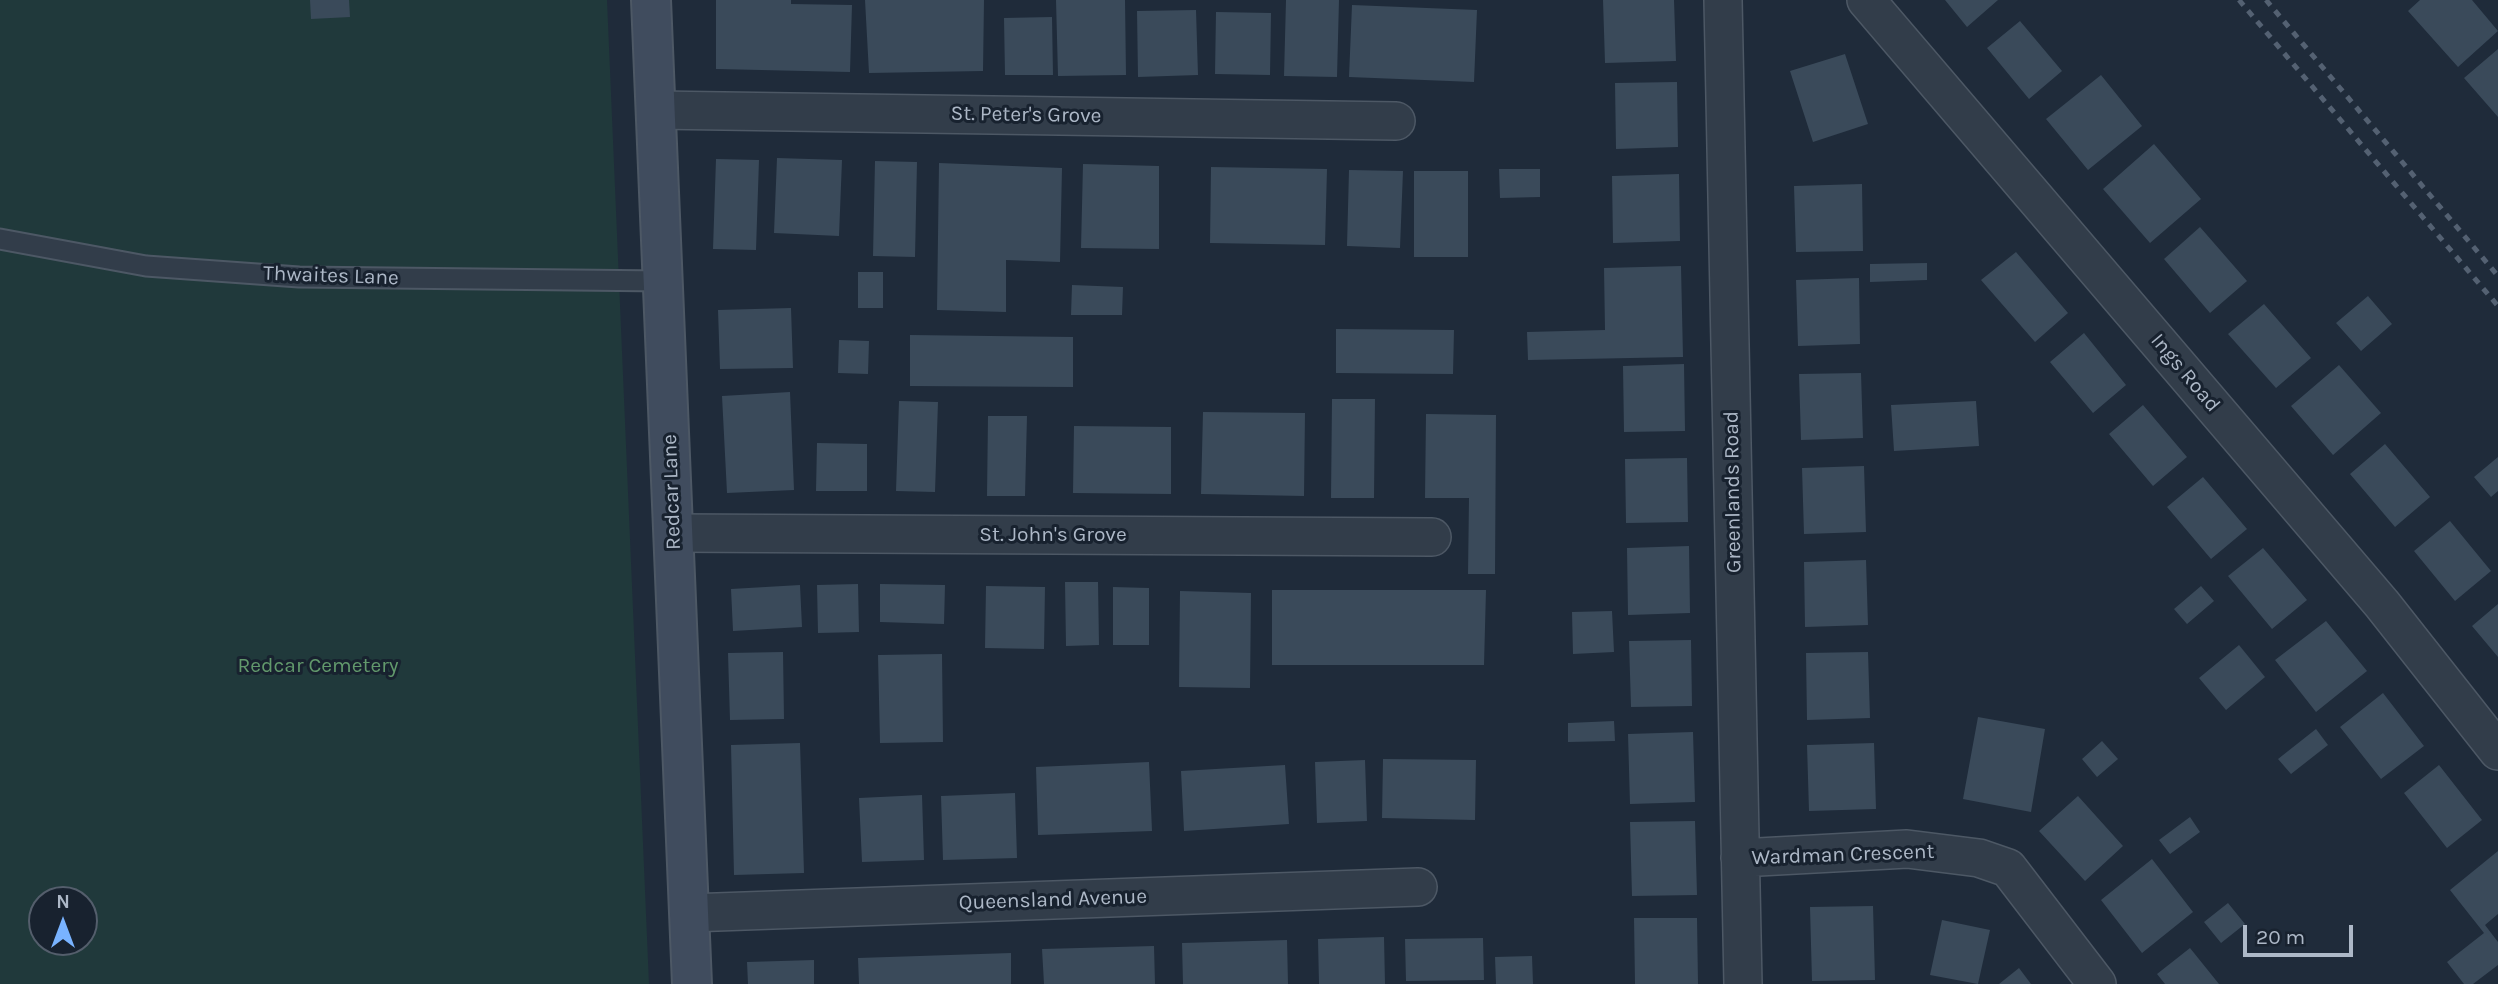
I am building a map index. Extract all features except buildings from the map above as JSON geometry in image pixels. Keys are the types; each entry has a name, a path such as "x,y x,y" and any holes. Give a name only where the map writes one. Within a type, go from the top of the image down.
{"main road":[{"name":"Redcar Lane","path":"651,0 692,984"}],"street":[{"name":"Greenlands Road","path":"1723,0 1743,984"},
{"name":"Ings Road","path":"1866,0 2382,604 2498,751"},
{"name":"St. Peter's Grove","path":"656,110 1396,121"},
{"name":"St. John's Grove","path":"674,533 1432,537"},
{"name":"Wardman Crescent","path":"1740,858 1907,849 1979,858 2008,868 2098,984"},
{"name":"Queensland Avenue","path":"689,913 1418,887"}],"lane":[{"name":"Thwaites Lane","path":"0,239 146,266 271,275 664,281"}],"green space":[{"name":"Redcar Cemetery","path":"0,0 607,0 649,984 0,984"}],"railway":[{"path":"2239,0 2498,306"},
{"path":"2266,0 2498,276"}]}
